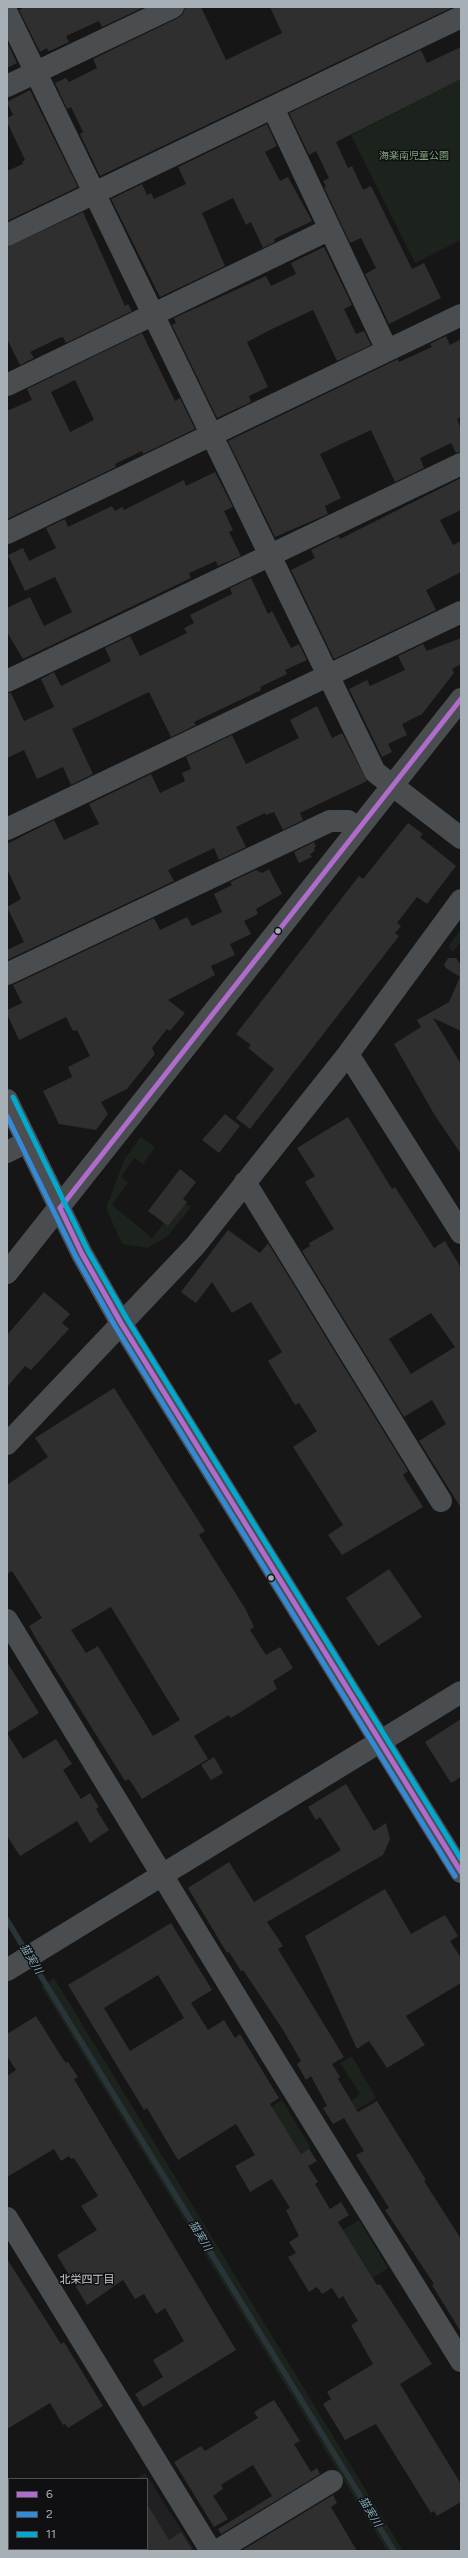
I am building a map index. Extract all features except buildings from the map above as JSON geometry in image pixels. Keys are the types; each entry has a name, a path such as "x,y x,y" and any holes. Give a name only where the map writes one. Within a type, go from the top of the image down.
{"main road":[{"path":"7,1100 82,1254 121,1322 461,1872"}],"street":[{"path":"7,86 173,7"},
{"path":"7,13 268,556 375,772 461,838"},
{"path":"7,235 461,17"},
{"path":"272,108 387,350"},
{"path":"7,384 330,229"},
{"path":"7,533 461,315"},
{"path":"7,681 461,464"},
{"path":"7,829 461,612"},
{"path":"7,1273 60,1208 461,699"},
{"path":"7,974 330,821 348,821 358,828"},
{"path":"7,1444 121,1322 160,1285 195,1246 348,1054 461,900"},
{"path":"348,1054 461,1233"},
{"path":"7,1152 27,1142"},
{"path":"245,1182 441,1500"},
{"path":"7,1620 163,1874 274,2059 461,2361"},
{"path":"12,1967 461,1692"},
{"path":"7,2218 211,2551"},
{"path":"217,2551 332,2481"}],"shaded area":[{"path":"145,2473 195,2551 28,2551 148,2550 148,2478 138,2478"}],"green space":[{"name":"海楽南児童公園","path":"461,79 461,240 415,263 351,135"},
{"path":"461,929 461,941 453,952 448,947"},
{"path":"141,1137 155,1147 143,1164 134,1158 121,1177 128,1183 112,1205 152,1238 164,1223 168,1226 185,1203 191,1207 168,1236 148,1248 122,1244 106,1208 125,1158"},
{"path":"54,1978 403,2551 387,2551 41,1986"},
{"path":"352,2056 376,2098 357,2110 351,2101 360,2094 340,2063"},
{"path":"282,2100 311,2148 301,2154 271,2107"},
{"path":"359,2220 388,2268 373,2278 343,2230"}],"waterway":[{"name":"猫実川","path":"7,1920 27,1953"},
{"name":"猫実川","path":"31,1960 394,2551"}],"transit line":[{"name":"6","path":"60,1208 461,699"},
{"name":"11","path":"13,1097 88,1251 127,1319 461,1859"},
{"name":"2","path":"7,1116 76,1257 115,1326 455,1876"},
{"name":"6","path":"60,1208 82,1254 121,1323 461,1872"}],"district":[{"name":"北栄四丁目","path":"87,2280"}]}
